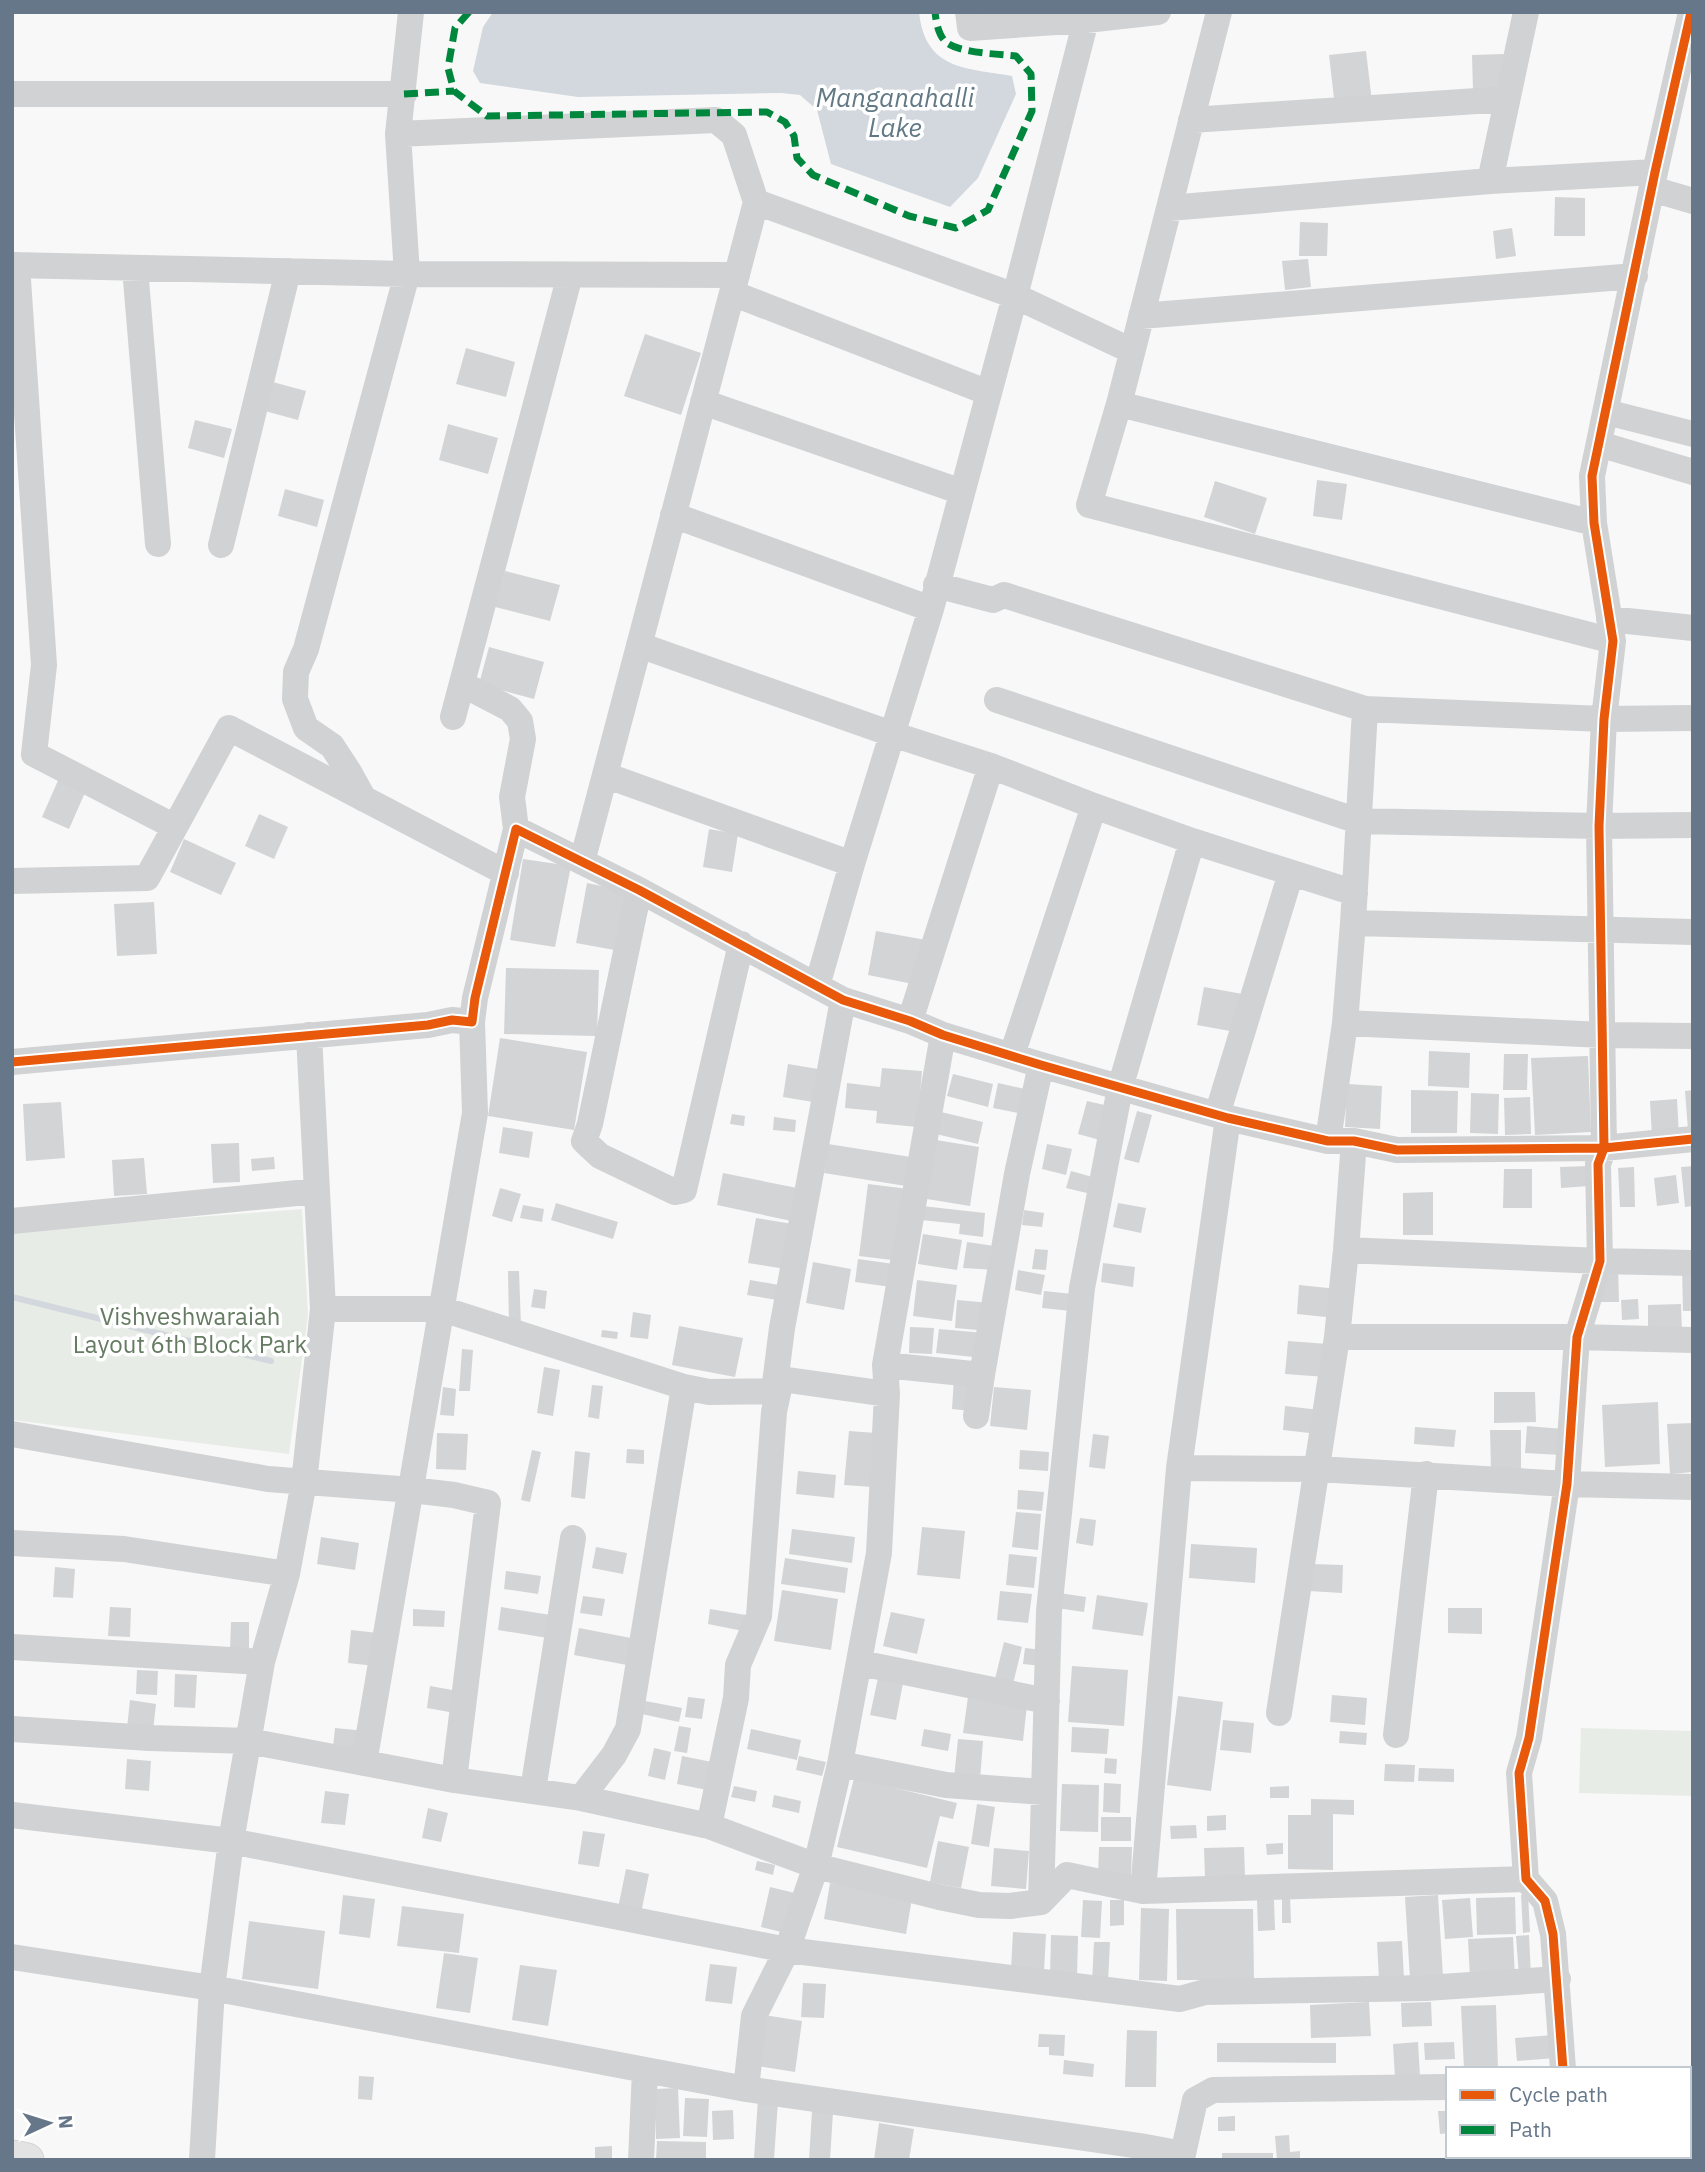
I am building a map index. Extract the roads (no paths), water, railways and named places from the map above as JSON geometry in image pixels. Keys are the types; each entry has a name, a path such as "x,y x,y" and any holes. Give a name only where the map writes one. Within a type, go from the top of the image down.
{"main road":[{"path":"12,2157 27,2160"}],"street":[{"path":"364,799 332,746 306,728 295,699 296,672 306,649 407,274 398,134 411,12"},
{"path":"968,12 970,28 1158,12"},
{"path":"1219,12 1119,404 1089,505 1611,630 1693,628"},
{"path":"1490,181 1526,12"},
{"path":"1563,2067 1553,1934 1545,1900 1526,1879 1519,1773 1529,1738 1567,1484 1577,1337 1600,1261 1598,1164 1604,1148 1599,826 1611,630 1594,523 1592,476 1653,180 1683,98 1691,12"},
{"path":"817,986 934,597 1086,20"},
{"path":"12,94 404,94"},
{"path":"1191,120 1507,99"},
{"path":"398,134 716,120 734,135 756,202 582,862"},
{"path":"1169,208 1490,181 1653,180 1693,201"},
{"path":"756,202 1015,296 1132,351"},
{"path":"175,827 34,754 44,665 14,265 570,275 735,284 989,393"},
{"path":"135,268 158,544"},
{"path":"221,545 288,271"},
{"path":"453,717 570,275"},
{"path":"1141,316 1635,276"},
{"path":"703,402 962,492"},
{"path":"1119,404 1594,523"},
{"path":"1606,412 1693,433"},
{"path":"1599,444 1693,472"},
{"path":"673,515 934,597 993,600 1004,596 1365,709 1604,719 1693,718"},
{"path":"639,645 991,766 1192,841 1355,893"},
{"path":"364,1763 475,1114 472,1022 475,998 516,829 512,797 523,739 520,721 510,709 462,684"},
{"path":"997,700 1358,821 1599,826 1693,825"},
{"path":"1279,1713 1318,1469 1337,1337 1346,1250 1341,1141 1345,1023 1365,709"},
{"path":"12,881 147,878 229,727 506,873"},
{"path":"909,1021 991,766"},
{"path":"605,775 852,864"},
{"path":"1012,1055 1094,806"},
{"path":"516,829 639,890 843,1000 1041,1065 1222,1116 1397,1150 1604,1148 1693,1139"},
{"path":"1041,1902 1049,1611 1082,1288 1120,1088 1192,841"},
{"path":"1143,1891 1179,1468 1222,1116 1292,873"},
{"path":"639,890 590,1124 584,1141 600,1156 675,1192 684,1190 741,944"},
{"path":"1353,923 1693,932"},
{"path":"709,1826 737,1698 738,1665 759,1616 782,1328 843,1000"},
{"path":"12,1062 428,1025 452,1020 472,1022"},
{"path":"1345,1023 1603,1035 1693,1036"},
{"path":"202,2160 212,1988 231,1841 262,1662 287,1574 304,1482 323,1309 310,1035"},
{"path":"746,2089 754,2016 787,1950 816,1866 860,1663 878,1553 887,1394 885,1365 943,1035"},
{"path":"976,1416 1017,1174 1041,1065"},
{"path":"12,1221 317,1191"},
{"path":"1346,1250 1693,1263"},
{"path":"323,1309 442,1308 684,1387 709,1392 777,1385 887,1394"},
{"path":"1337,1337 1693,1340"},
{"path":"885,1365 982,1374"},
{"path":"581,1798 614,1755 628,1729 684,1387"},
{"path":"12,1434 268,1479 412,1490 454,1495 488,1503 454,1780"},
{"path":"1179,1468 1318,1469 1567,1484 1693,1487"},
{"path":"1396,1735 1426,1474"},
{"path":"533,1790 573,1538"},
{"path":"12,1543 124,1549 287,1574"},
{"path":"12,1647 262,1662"},
{"path":"860,1663 1047,1701"},
{"path":"12,1730 249,1741 454,1780 581,1798 709,1826 816,1866 979,1905 1010,1906 1041,1902 1068,1875 1143,1891 1526,1879"},
{"path":"840,1764 946,1784 1043,1792"},
{"path":"12,1815 231,1841 787,1950 1180,1999 1205,1992 1426,1988 1558,1979"},
{"path":"12,1957 212,1988 746,2089 1140,2146 1183,2157 1195,2099 1213,2090 1446,2087"},
{"path":"641,2160 645,2070"}],"water":[{"name":"Manganahalli Lake","path":"493,12 919,12 923,31 939,56 964,68 1012,76 1016,94 978,178 950,207 831,164 817,110 800,95 781,93 578,97 480,83 473,71 483,27"}],"waterway":[{"path":"12,1297 271,1361"}],"park label":[{"name":"Vishveshwaraiah Layout 6th Block Park","path":"190,1330"}]}
